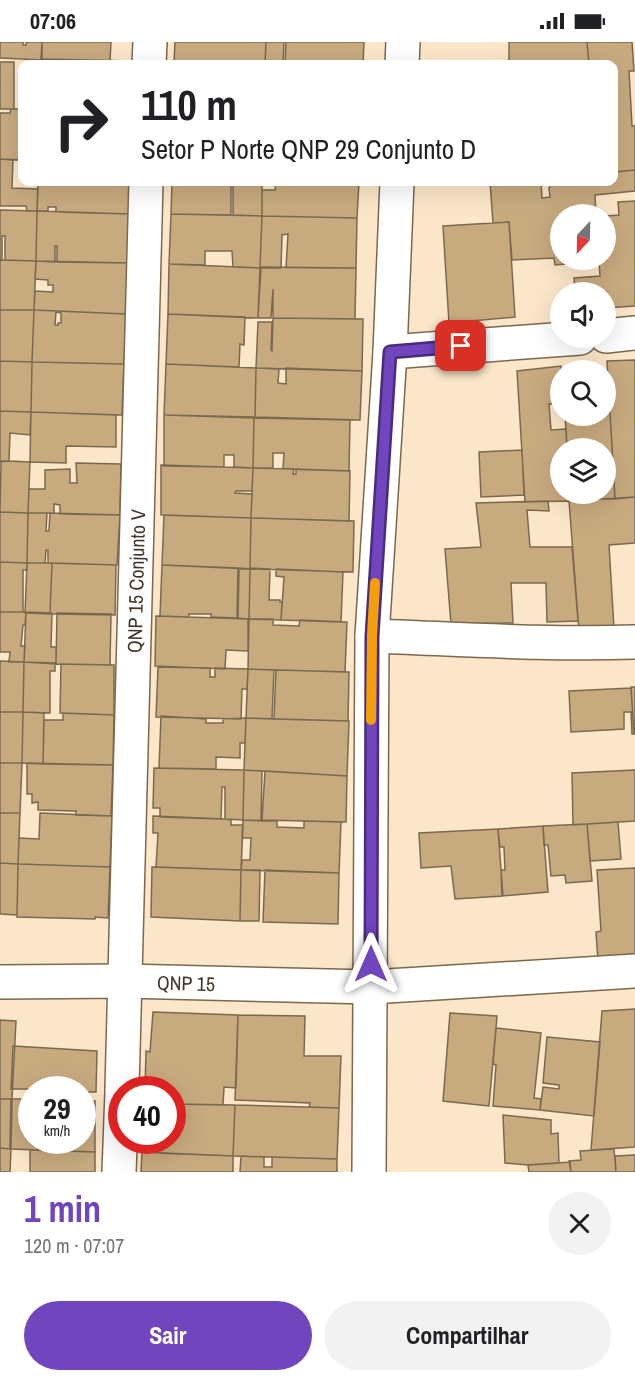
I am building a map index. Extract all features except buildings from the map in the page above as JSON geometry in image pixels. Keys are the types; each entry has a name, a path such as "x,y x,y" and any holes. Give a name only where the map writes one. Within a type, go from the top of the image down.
{"street":[{"path":"149,60 150,42"},
{"path":"402,60 403,42"},
{"name":"QNP 15 Conjunto V","path":"122,1076 146,186"},
{"path":"369,1172 372,636 390,352 397,186"},
{"path":"616,335 635,333"},
{"path":"390,352 550,340"},
{"path":"372,636 497,641 635,642"},
{"name":"QNP 15","path":"0,982 125,981 371,987 635,971"},
{"name":"QNP 15 Conjunto V","path":"119,1172 120,1154"}],"slow traffic":[{"path":"371,720 375,583"}],"route":[{"path":"371,964 372,636 390,352 461,346"}]}
